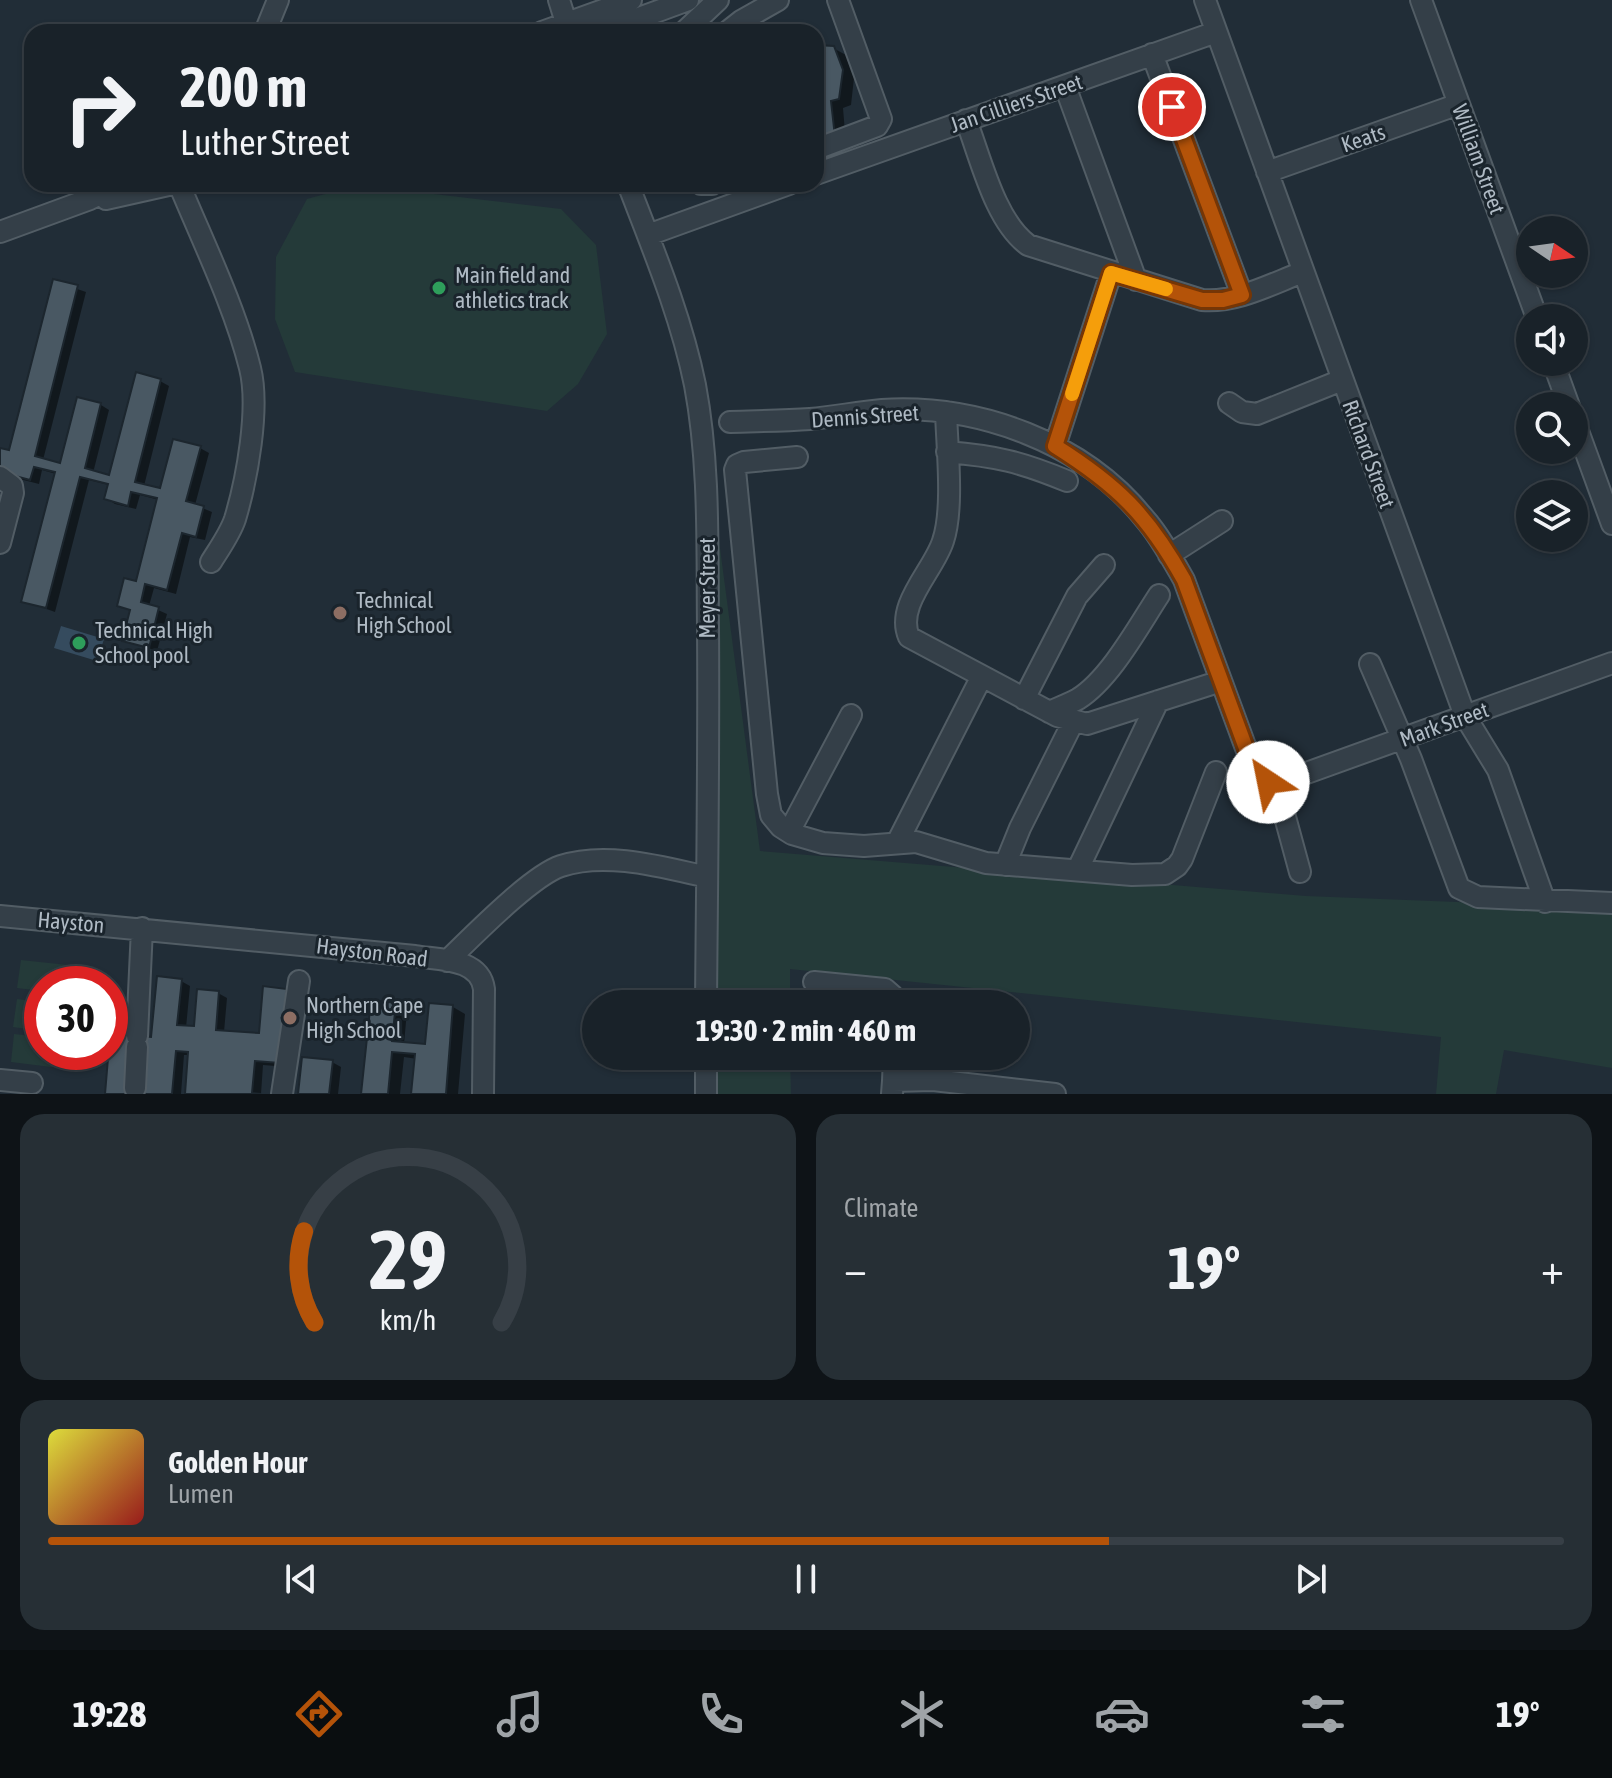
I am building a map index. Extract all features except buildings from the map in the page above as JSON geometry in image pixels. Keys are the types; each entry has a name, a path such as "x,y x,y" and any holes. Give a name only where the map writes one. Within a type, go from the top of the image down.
{"street":[{"path":"268,24 278,0"},
{"path":"559,0 566,24"},
{"path":"576,24 631,0"},
{"path":"623,24 688,0"},
{"path":"692,24 718,0"},
{"path":"744,24 778,0"},
{"path":"824,146 877,126 881,119 838,0"},
{"name":"Richard Street","path":"1205,0 1465,716 1498,770 1545,902"},
{"name":"William Street","path":"1421,0 1532,304"},
{"name":"Jan Cilliers Street","path":"824,171 1216,32"},
{"path":"1152,54 1242,295"},
{"path":"1065,86 1136,280"},
{"name":"Keats","path":"1267,172 1459,104"},
{"path":"966,120 1005,220 1017,237 1028,245 1202,300 1223,300 1242,295 1303,272"},
{"path":"0,232 105,192"},
{"path":"90,199 141,192"},
{"path":"179,192 236,327 253,386 251,442 234,522 211,562"},
{"path":"623,192 638,211"},
{"name":"Meyer Street","path":"631,192 687,351 705,458 706,990"},
{"path":"637,192 638,211"},
{"path":"648,235 767,192"},
{"path":"1055,446 1111,273"},
{"path":"1229,403 1242,412 1257,414 1342,380"},
{"name":"Dennis Street","path":"730,422 810,419 884,410 946,412 999,423 1055,446 1085,465 1145,518 1184,580 1254,770 1260,777 1276,784"},
{"path":"946,412 944,540 908,611 905,629 909,637 1049,712 1087,724 1221,681"},
{"path":"947,452 1016,461 1067,481"},
{"path":"797,457 744,462 737,465 735,470 767,794 771,815 781,827 823,843 864,846 916,842 975,861 1005,865 1132,875 1165,874 1177,866 1188,845 1216,772"},
{"path":"1588,458 1612,524"},
{"path":"0,477 12,486 13,493 0,543"},
{"path":"1169,555 1222,521"},
{"path":"1024,699 1077,596 1104,565"},
{"path":"1049,712 1077,700 1090,690 1127,644 1159,595"},
{"name":"Mark Street","path":"1276,784 1612,663"},
{"path":"1370,664 1403,739 1459,888 1478,897 1612,903"},
{"path":"897,843 982,676"},
{"path":"1078,869 1158,701"},
{"path":"789,832 851,715"},
{"path":"1005,865 1073,722"},
{"path":"1276,784 1300,872"},
{"path":"447,961 490,920 556,867 585,861 615,862 650,865 707,877"},
{"name":"Hayston","path":"0,916 142,928"},
{"path":"135,1088 142,928"},
{"name":"Hayston Road","path":"142,928 447,961 471,967 483,983 483,1094"},
{"path":"282,1094 299,981"},
{"path":"814,982 886,990"},
{"path":"706,1070 706,1094"},
{"path":"0,1080 32,1083"},
{"path":"892,1087 933,1080 1055,1094"}],"green space":[{"name":"Main field and athletics track","path":"332,192 417,192 561,209 596,245 607,334 578,384 547,411 295,372 275,319 276,257 307,199"},
{"path":"718,533 760,851 1306,896 1612,908 1612,1068 1504,1050 1496,1094 1436,1094 1441,1037 1030,994 1030,990 991,990 790,969 790,990 715,990"},
{"path":"21,960 77,966 24,966 24,989 17,988"},
{"path":"17,999 24,1000 24,1029 13,1027"},
{"path":"14,1034 24,1035 24,1064 11,1062"},
{"path":"715,1070 790,1070 791,1094 715,1094"}],"water":[{"name":"Technical High School pool","path":"61,626 104,639 97,661 54,648"}],"slow traffic":[{"path":"1072,394 1111,273 1166,289"}],"place":[{"name":"Main field and athletics track","path":"439,288"},
{"name":"Technical High School","path":"340,613"},
{"name":"Technical High School pool","path":"79,643"},
{"name":"Northern Cape High School","path":"290,1018"}],"route":[{"path":"1172,107 1242,295 1223,300 1202,300 1111,273 1055,446 1085,465 1129,501 1145,518 1176,565 1254,770 1268,782"}]}
